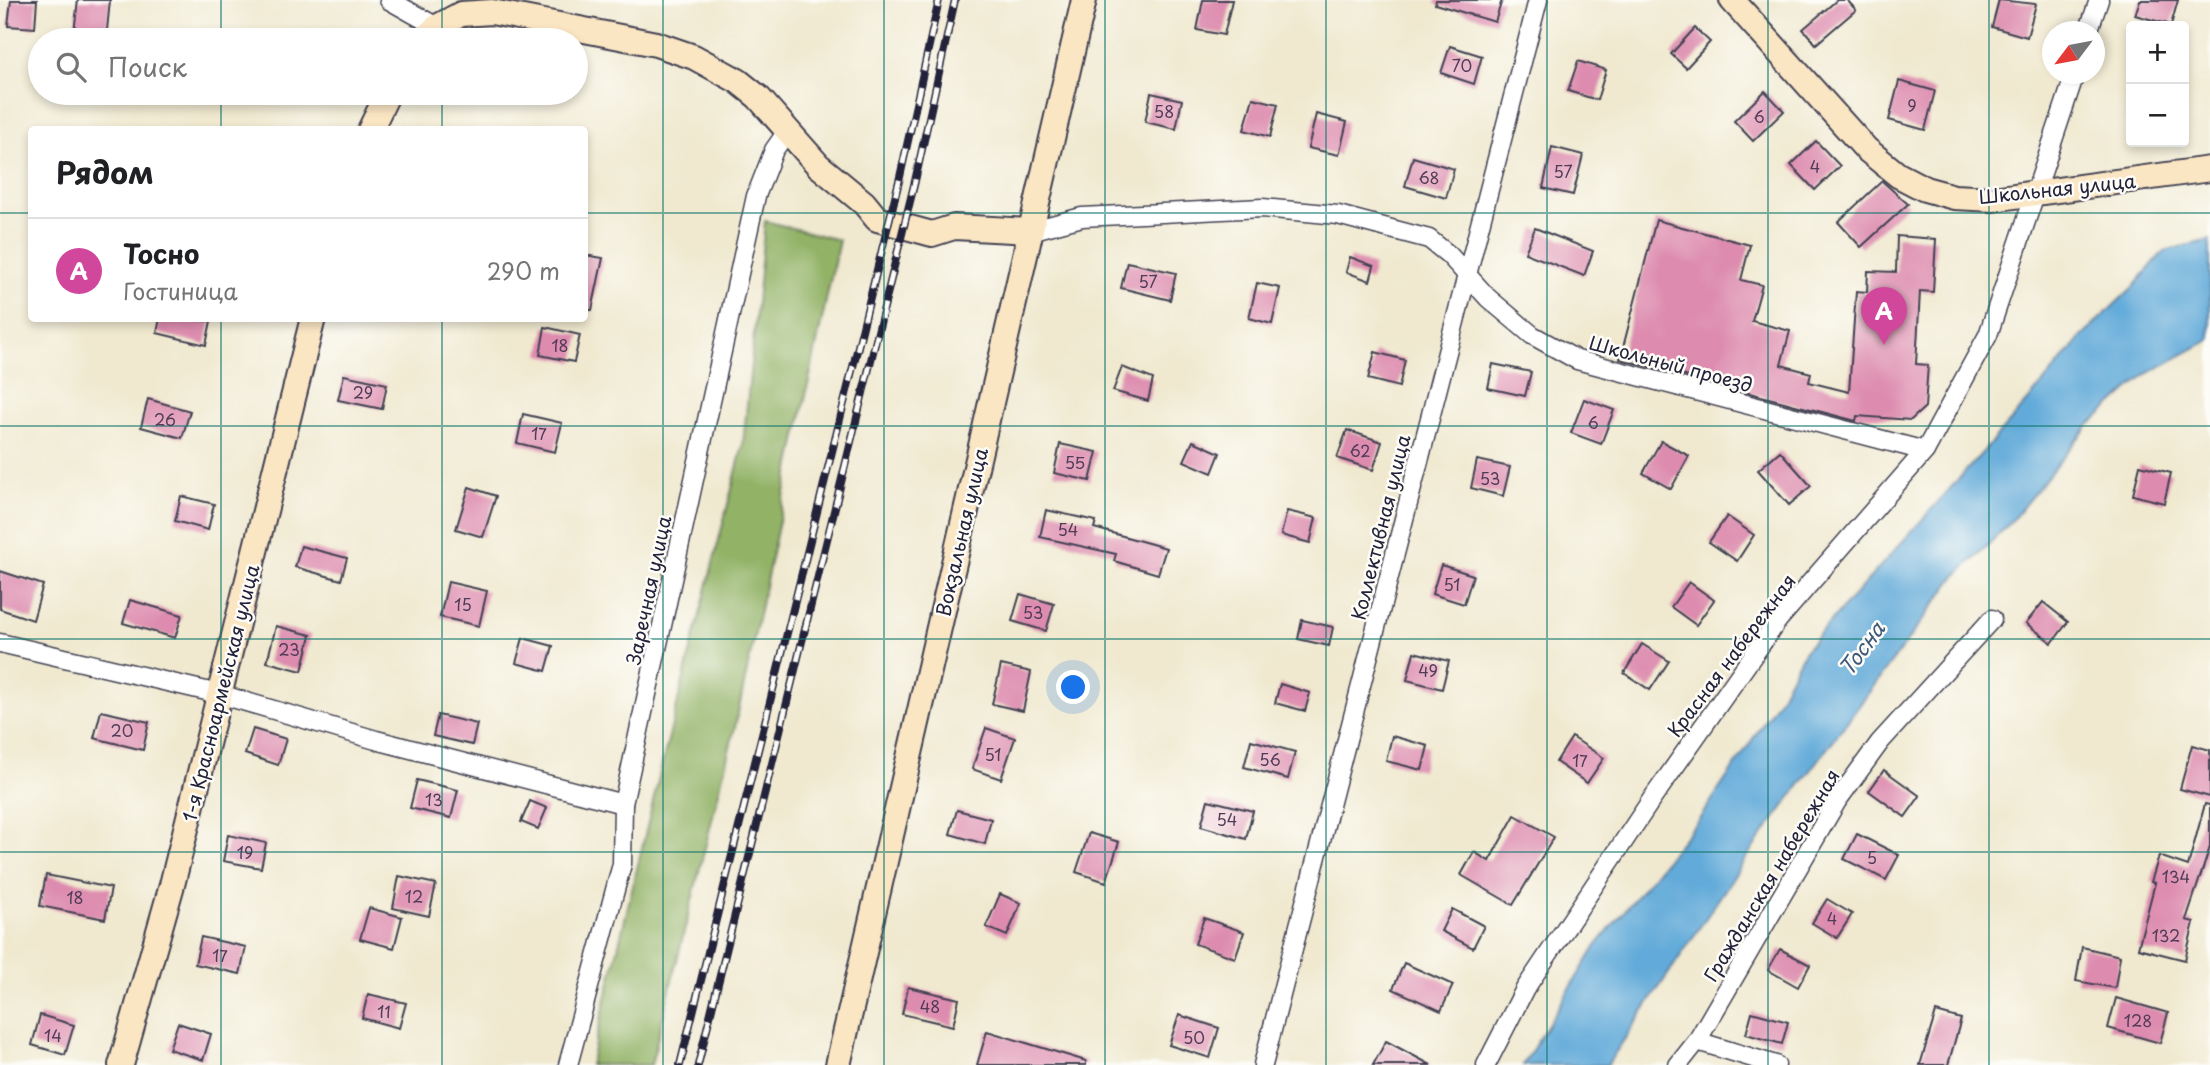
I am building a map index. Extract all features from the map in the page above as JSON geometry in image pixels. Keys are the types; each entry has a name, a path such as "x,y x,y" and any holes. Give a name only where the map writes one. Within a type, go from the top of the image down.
{"street":[{"path":"389,0 422,28"},
{"name":"Вокзальная улица","path":"838,1065 1084,0"},
{"name":"Коллективная улица","path":"1263,1065 1538,0"},
{"name":"Школьная улица","path":"1732,0 1866,149 1898,175 1925,189 1954,197 1993,199 2210,169"},
{"path":"2092,21 2099,0"},
{"path":"439,28 461,14 492,12 574,28"},
{"path":"588,31 656,44 694,57 738,82 758,97 818,165 864,203 939,218 954,227 1030,231"},
{"name":"Красная набережная","path":"1486,1065 1525,989 1651,799 1770,631 1926,451 1988,335 2071,84"},
{"path":"372,126 382,105"},
{"name":"Заречная улица","path":"568,1065 622,863 623,804 756,196 774,150 788,130"},
{"name":"Школьный проезд","path":"1030,231 1082,217 1262,208 1338,215 1429,239 1532,335 1577,360 1926,451"},
{"name":"1-я Красноармейская улица","path":"121,1065 172,885 312,322"},
{"name":"Гражданская набережная","path":"1678,1065 1697,1041 1837,801 1880,742 1992,619"},
{"path":"0,643 219,694 376,740 623,804"},
{"path":"1697,1041 1776,1065"}],"green space":[{"path":"765,221 839,240 735,727 651,1065 590,1065 662,764 743,445"}],"water":[{"name":"Тосна","path":"2210,240 2210,340 2145,375 2088,426 2009,524 1955,577 1753,848 1607,1065 1523,1065 1596,946 1700,818 1778,701 1805,650 2017,414 2086,332 2135,285 2164,251"}],"building":[{"path":"11,0 37,0 35,28 8,26"},
{"path":"78,0 110,0 107,28 74,28"},
{"path":"1203,0 1232,0 1224,35 1197,30"},
{"path":"1436,0 1502,0 1495,22 1435,4"},
{"path":"1837,0 1847,0 1856,10 1816,44 1803,29"},
{"path":"1999,0 2036,4 2027,37 1992,27"},
{"path":"2140,0 2178,0 2172,21 2157,21 2135,15"},
{"path":"1695,28 1710,42 1686,68 1671,54"},
{"path":"1450,46 1482,56 1474,84 1441,73"},
{"path":"1578,61 1606,70 1597,100 1568,91"},
{"path":"1899,81 1935,91 1925,130 1889,120"},
{"path":"1765,91 1784,111 1753,141 1734,121"},
{"path":"1151,93 1182,100 1176,129 1145,122"},
{"path":"1253,98 1278,104 1270,137 1244,130"},
{"path":"1316,114 1347,122 1339,155 1308,148"},
{"path":"1816,141 1840,166 1815,190 1791,165"},
{"path":"1552,147 1583,155 1573,195 1543,188"},
{"path":"1413,157 1454,169 1446,198 1405,186"},
{"path":"1882,181 1908,204 1861,247 1838,222"},
{"path":"1656,220 1750,245 1741,280 1762,285 1752,321 1790,331 1781,365 1811,373 1809,382 1849,392 1856,291 1867,292 1868,271 1896,272 1897,236 1936,239 1933,292 1920,291 1916,364 1928,365 1925,407 1911,420 1857,416 1856,421 1620,359"},
{"path":"1535,228 1593,251 1584,276 1525,253"},
{"path":"588,256 603,258 592,310 588,310"},
{"path":"1350,257 1374,266 1370,281 1346,272"},
{"path":"1127,262 1176,273 1170,300 1121,288"},
{"path":"1257,283 1280,288 1272,324 1249,318"},
{"path":"159,322 211,322 206,345 157,333"},
{"path":"545,327 580,335 574,362 540,355"},
{"path":"1375,352 1405,360 1399,387 1368,379"},
{"path":"1493,364 1531,372 1525,396 1488,388"},
{"path":"1122,367 1153,379 1148,401 1113,391"},
{"path":"344,375 387,384 382,409 338,400"},
{"path":"148,399 190,411 182,438 141,427"},
{"path":"1584,399 1614,410 1601,444 1571,433"},
{"path":"523,414 562,423 555,452 517,443"},
{"path":"1347,430 1382,442 1373,470 1337,458"},
{"path":"1193,441 1220,453 1212,473 1184,461"},
{"path":"1661,441 1689,456 1671,489 1643,473"},
{"path":"1060,444 1097,452 1090,481 1054,473"},
{"path":"1780,451 1811,486 1789,505 1758,470"},
{"path":"1477,460 1510,467 1503,496 1471,488"},
{"path":"2140,465 2171,473 2164,503 2133,495"},
{"path":"469,487 496,496 483,537 456,529"},
{"path":"181,496 214,504 208,530 175,521"},
{"path":"1046,510 1096,521 1094,528 1166,548 1158,574 1114,561 1116,554 1040,537"},
{"path":"1287,511 1316,518 1310,543 1281,535"},
{"path":"1727,516 1754,535 1737,561 1709,542"},
{"path":"301,546 347,558 341,580 295,567"},
{"path":"1441,565 1473,575 1464,604 1432,594"},
{"path":"0,571 43,585 33,620 0,609"},
{"path":"448,582 487,591 479,626 440,617"},
{"path":"1689,582 1714,600 1696,625 1671,607"},
{"path":"1020,594 1054,604 1046,631 1012,621"},
{"path":"130,600 182,615 175,638 123,623"},
{"path":"2043,602 2068,622 2052,643 2026,623"},
{"path":"1302,620 1333,627 1329,646 1298,639"},
{"path":"276,626 311,635 302,671 267,662"},
{"path":"523,638 553,646 546,671 516,663"},
{"path":"1642,644 1669,661 1650,690 1624,673"},
{"path":"1414,652 1449,661 1442,689 1407,680"},
{"path":"1001,665 1031,672 1023,711 992,704"},
{"path":"1280,684 1310,693 1305,711 1275,703"},
{"path":"101,711 149,722 143,750 94,738"},
{"path":"438,715 477,724 472,745 433,736"},
{"path":"986,728 1015,738 1001,779 972,769"},
{"path":"253,729 286,739 278,765 245,754"},
{"path":"1392,736 1428,746 1422,770 1386,761"},
{"path":"1572,737 1604,758 1587,783 1556,762"},
{"path":"1251,740 1295,752 1288,779 1244,767"},
{"path":"2192,745 2210,750 2210,797 2180,789"},
{"path":"1884,770 1920,796 1905,817 1869,791"},
{"path":"417,780 458,790 451,818 410,808"},
{"path":"1208,800 1253,811 1246,839 1201,826"},
{"path":"530,801 547,808 538,829 521,822"},
{"path":"2205,804 2210,805 2210,847 2186,920 2194,922 2185,960 2138,948 2155,883 2151,882 2159,856 2188,866"},
{"path":"957,810 991,819 985,844 950,834"},
{"path":"1515,815 1554,837 1513,905 1461,875 1474,852 1489,861"},
{"path":"1089,833 1119,842 1106,882 1076,872"},
{"path":"1857,834 1899,855 1886,880 1844,859"},
{"path":"228,835 266,843 261,868 223,861"},
{"path":"46,875 111,888 105,919 40,906"},
{"path":"399,876 436,884 429,916 393,908"},
{"path":"1000,894 1021,903 1007,936 986,927"},
{"path":"1827,899 1852,914 1837,938 1812,923"},
{"path":"369,908 402,917 394,948 360,939"},
{"path":"1452,909 1484,926 1473,948 1441,931"},
{"path":"1204,918 1244,932 1235,958 1195,944"},
{"path":"201,937 246,947 240,974 195,964"},
{"path":"2082,947 2120,956 2115,988 2076,981"},
{"path":"1780,949 1810,965 1798,987 1768,970"},
{"path":"1404,963 1453,985 1441,1011 1393,989"},
{"path":"908,987 959,999 953,1026 902,1014"},
{"path":"368,994 406,1003 399,1028 362,1018"},
{"path":"2116,998 2168,1013 2160,1043 2108,1028"},
{"path":"1752,1012 1788,1022 1782,1044 1746,1034"},
{"path":"1936,1012 1961,1019 1948,1065 1920,1065"},
{"path":"40,1015 74,1025 65,1055 32,1045"},
{"path":"1179,1015 1219,1028 1210,1058 1169,1045"},
{"path":"178,1023 211,1034 203,1060 169,1049"},
{"path":"987,1031 1086,1061 1086,1065 977,1065"},
{"path":"1386,1041 1431,1065 1373,1065"}],"railway":[{"path":"680,1065 900,177 939,0"},
{"path":"698,1065 915,181 955,0"}],"place":[{"name":"Тосно","path":"1884,345"}]}
